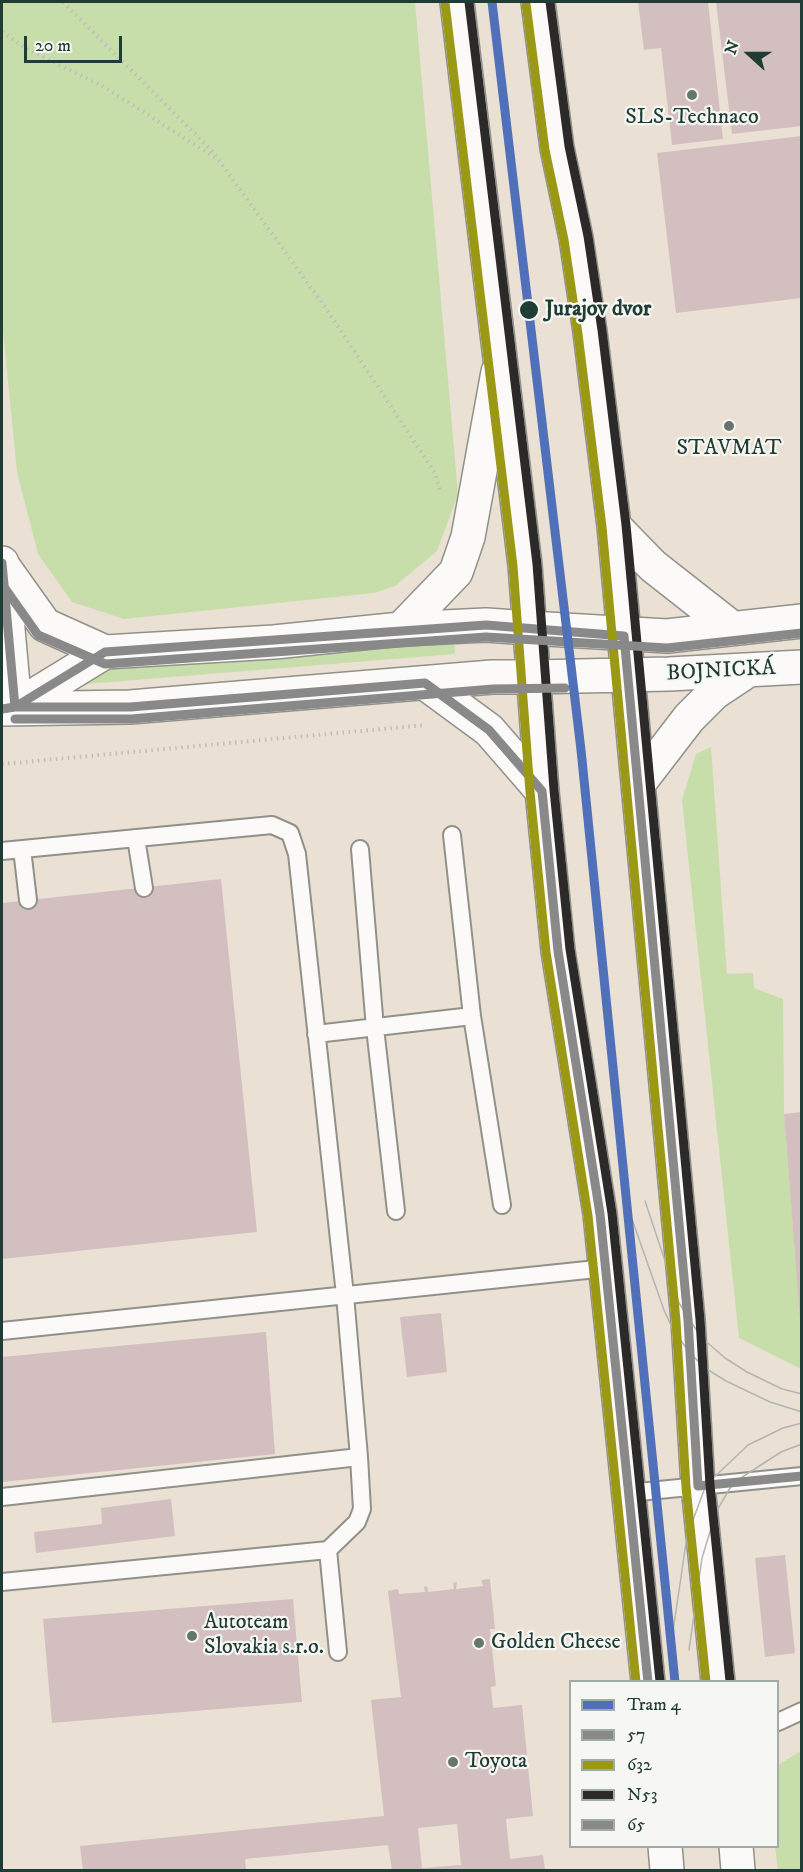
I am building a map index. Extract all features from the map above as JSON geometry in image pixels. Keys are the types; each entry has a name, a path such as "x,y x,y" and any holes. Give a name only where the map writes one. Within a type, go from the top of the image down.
{"main road":[{"path":"457,2 525,565 542,791 560,962 600,1214 648,1680"},
{"path":"538,2 557,148 576,238 590,332 614,526 688,1320 698,1486 718,1680"},
{"path":"400,629 456,573 468,537 500,361"},
{"path":"614,526 653,566 732,628"},
{"path":"2,564 8,708"},
{"name":"BOJNICKÁ","path":"2,564 45,625 105,652"},
{"name":"BOJNICKÁ","path":"8,708 105,652 274,642 400,629 486,625 624,636 666,636 801,621"},
{"name":"BOJNICKÁ","path":"8,708 130,707 492,677 628,675 801,667"},
{"path":"639,783 689,718 714,693 747,671"},
{"path":"425,684 489,730 542,791"},
{"path":"665,1848 667,1870"},
{"path":"736,1848 738,1870"}],"lane":[{"path":"2,851 272,825 290,833 297,854 345,1295 362,1509 357,1522 328,1550 2,1582"},
{"path":"452,835 472,1016 502,1206"},
{"path":"136,838 144,888"},
{"path":"22,849 28,900"},
{"path":"360,849 375,1028 396,1211"},
{"path":"316,1034 472,1016"},
{"path":"2,1331 606,1268"},
{"path":"2,1497 359,1457"},
{"path":"628,1493 801,1476"},
{"path":"328,1550 338,1652"},
{"path":"779,1721 801,1712"}],"path":[{"path":"63,2 220,161 327,310 435,473 442,496"},
{"path":"2,32 27,49 106,88 220,161"},
{"path":"2,764 427,724 437,729"}],"green space":[{"path":"2,2 415,2 458,494 437,551 395,586 374,593 124,619 72,602 38,554 17,472 2,322"},
{"path":"454,636 455,654 86,684 86,671"},
{"path":"711,747 727,974 753,973 754,988 783,999 784,1114 801,1325 801,1369 739,1338 682,800 696,754"},
{"path":"801,1751 801,1870 778,1870 775,1848 779,1848 779,1764"}],"building":[{"name":"SLS-Technaco","path":"638,2 708,2 723,139 672,145 661,48 644,50"},
{"path":"716,2 802,2 802,126 732,134"},
{"path":"802,136 802,298 676,313 657,153"},
{"path":"221,879 257,1232 2,1259 2,903"},
{"path":"802,1112 802,1318 800,1319 784,1114"},
{"path":"441,1313 447,1372 407,1377 400,1317"},
{"path":"266,1332 275,1454 2,1482 2,1357"},
{"path":"171,1499 175,1536 36,1553 34,1532 102,1524 101,1508"},
{"path":"785,1555 795,1653 765,1657 755,1558"},
{"path":"490,1579 495,1629 490,1629 496,1686 491,1687 493,1708 522,1705 533,1816 506,1819 510,1859 543,1855 545,1870 392,1870 388,1845 245,1859 246,1870 83,1870 80,1846 384,1816 371,1700 401,1697 388,1591 398,1589 399,1594 425,1592 424,1587 427,1586 428,1592 454,1589 453,1583 457,1582 456,1589 483,1586 481,1580","holes":["457,1824 461,1865 422,1868 418,1828"]},
{"path":"293,1599 302,1702 52,1723 43,1619"}],"tram line":[{"name":"4","path":"492,2 581,750 675,1680"},
{"path":"645,1201 679,1303 701,1337 725,1358 747,1372 782,1389 802,1394"},
{"path":"627,1205 664,1310 673,1330 690,1353 705,1368 726,1381 770,1402 802,1412"},
{"path":"671,1645 687,1536 706,1485 748,1445 783,1428 802,1423"},
{"path":"689,1650 702,1558 716,1512 733,1483 781,1452 802,1444"}],"transit line":[{"name":"N53","path":"469,2 537,564 554,790 570,949 612,1213 660,1680"},
{"name":"N53","path":"550,2 569,146 588,236 602,330 626,525 700,1319 710,1485 730,1680"},
{"name":"632","path":"445,3 513,566 530,792 546,952 588,1216 636,1680"},
{"name":"632","path":"526,4 545,150 564,240 578,334 602,527 676,1321 686,1487 706,1680"},
{"name":"57","path":"2,563 15,707"},
{"name":"65","path":"2,584 38,635 105,664 486,637 667,648 802,633"},
{"name":"57","path":"2,709 15,707 105,652 486,625 624,636"},
{"name":"57","path":"624,636 688,1320 698,1486"},
{"name":"57","path":"12,707 130,707 425,683 489,730 542,791"},
{"name":"65","path":"15,719 131,719 493,689 565,688"},
{"name":"57","path":"542,791 558,951 600,1214 648,1680"},
{"name":"57","path":"698,1486 802,1476"}],"place":[{"name":"SLS-Technaco","path":"692,95"},
{"name":"Jurajov dvor","path":"529,310"},
{"name":"STAVMAT","path":"729,426"},
{"name":"Autoteam Slovakia s.r.o.","path":"192,1636"},
{"name":"Golden Cheese","path":"479,1643"},
{"name":"Toyota","path":"453,1762"}]}
